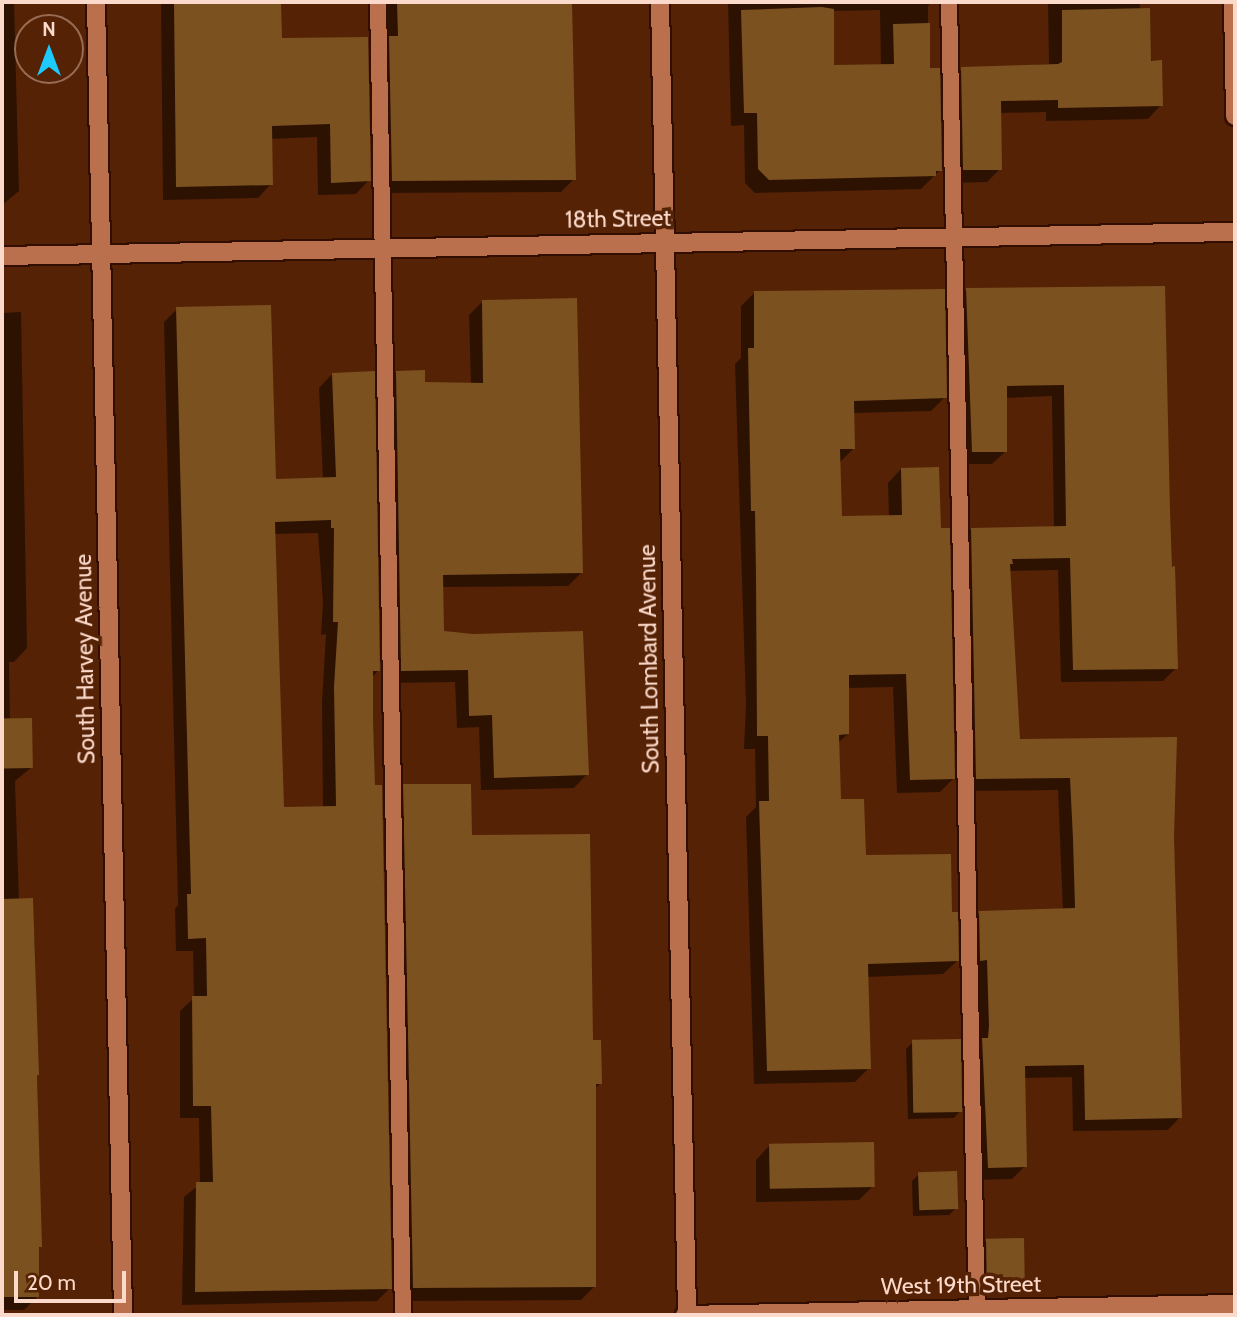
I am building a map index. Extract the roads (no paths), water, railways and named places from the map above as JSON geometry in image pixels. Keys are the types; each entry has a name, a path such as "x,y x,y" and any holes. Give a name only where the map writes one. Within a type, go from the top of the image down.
{"street":[{"name":"South Harvey Avenue","path":"96,2 123,1315"},
{"name":"South Lombard Avenue","path":"660,2 687,1315"},
{"path":"1233,2 1235,116"},
{"name":"18th Street","path":"2,256 1235,232"},
{"name":"West 19th Street","path":"687,1315 977,1312 1235,1304"}],"lane":[{"path":"378,2 404,1315"},
{"path":"949,2 977,1312"}]}
